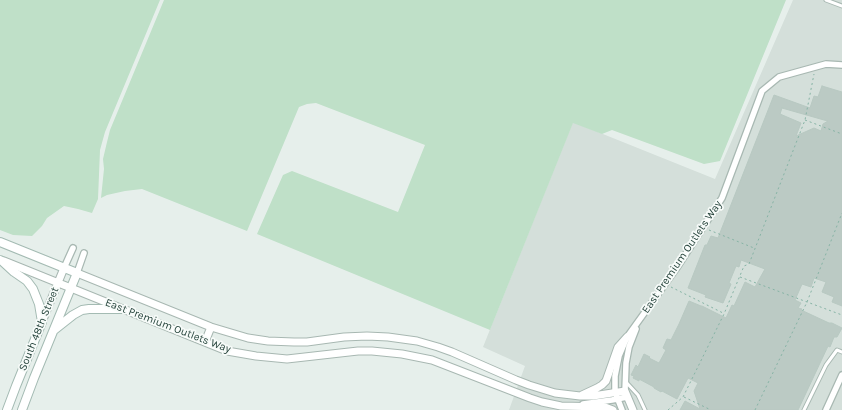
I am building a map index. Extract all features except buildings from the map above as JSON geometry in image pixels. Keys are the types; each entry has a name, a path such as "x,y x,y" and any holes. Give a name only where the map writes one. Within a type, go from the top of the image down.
{"main road":[{"path":"0,242 76,273"},
{"path":"1,260 26,281 33,289 39,304 42,322"},
{"name":"South 48th Street","path":"22,410 76,273"},
{"path":"53,331 73,314 82,310 122,309"},
{"name":"South 48th Street","path":"7,410 42,322"}],"street":[{"name":"East Premium Outlets Way","path":"622,410 616,396 615,376 619,356 627,337 666,284 704,228 722,198 762,91 779,77 826,64 842,65"},
{"name":"South 48th Street","path":"42,322 73,248"},
{"name":"South 48th Street","path":"76,273 84,253"},
{"name":"East Premium Outlets Way","path":"1,260 227,351 288,359 358,351 402,354 432,360 536,400 552,404 575,406 626,394"},
{"name":"East Premium Outlets Way","path":"76,273 211,327 248,338 268,341 307,342 357,336 388,337 417,341 452,352 529,385 555,393 580,396 616,396"},
{"name":"East Premium Outlets Way","path":"633,410 626,394 625,380 629,347 638,323"},
{"path":"205,342 211,327"},
{"path":"357,336 358,351"},
{"path":"580,396 597,388 606,381 618,347 627,337"},
{"path":"826,410 842,375"},
{"path":"575,406 605,407 613,410"}],"lane":[{"path":"826,0 842,6"},
{"path":"804,410 826,365 837,350 842,352"},
{"path":"625,380 638,395 645,410"}],"path":[{"path":"668,410 683,397 724,314 744,266 749,264 805,120 815,67"},
{"path":"805,120 842,134"},
{"path":"755,410 807,302 842,213"},
{"path":"704,228 755,248"},
{"path":"739,277 842,315"},
{"path":"666,284 724,314"},
{"path":"683,397 711,410"}],"shaded area":[{"path":"793,0 842,0 842,410 509,410 525,366 483,347 573,122 715,179"}],"green space":[{"path":"0,0 160,0 105,132 100,150 98,199 92,213 64,206 47,218 42,226 32,236 13,235 0,230"},
{"path":"164,0 786,0 720,161 704,164 612,130 602,134 573,123 490,330 257,234 283,175 292,171 398,212 425,145 316,103 299,107 247,231 142,189 125,191 101,198 104,169 103,159 110,130"}]}
